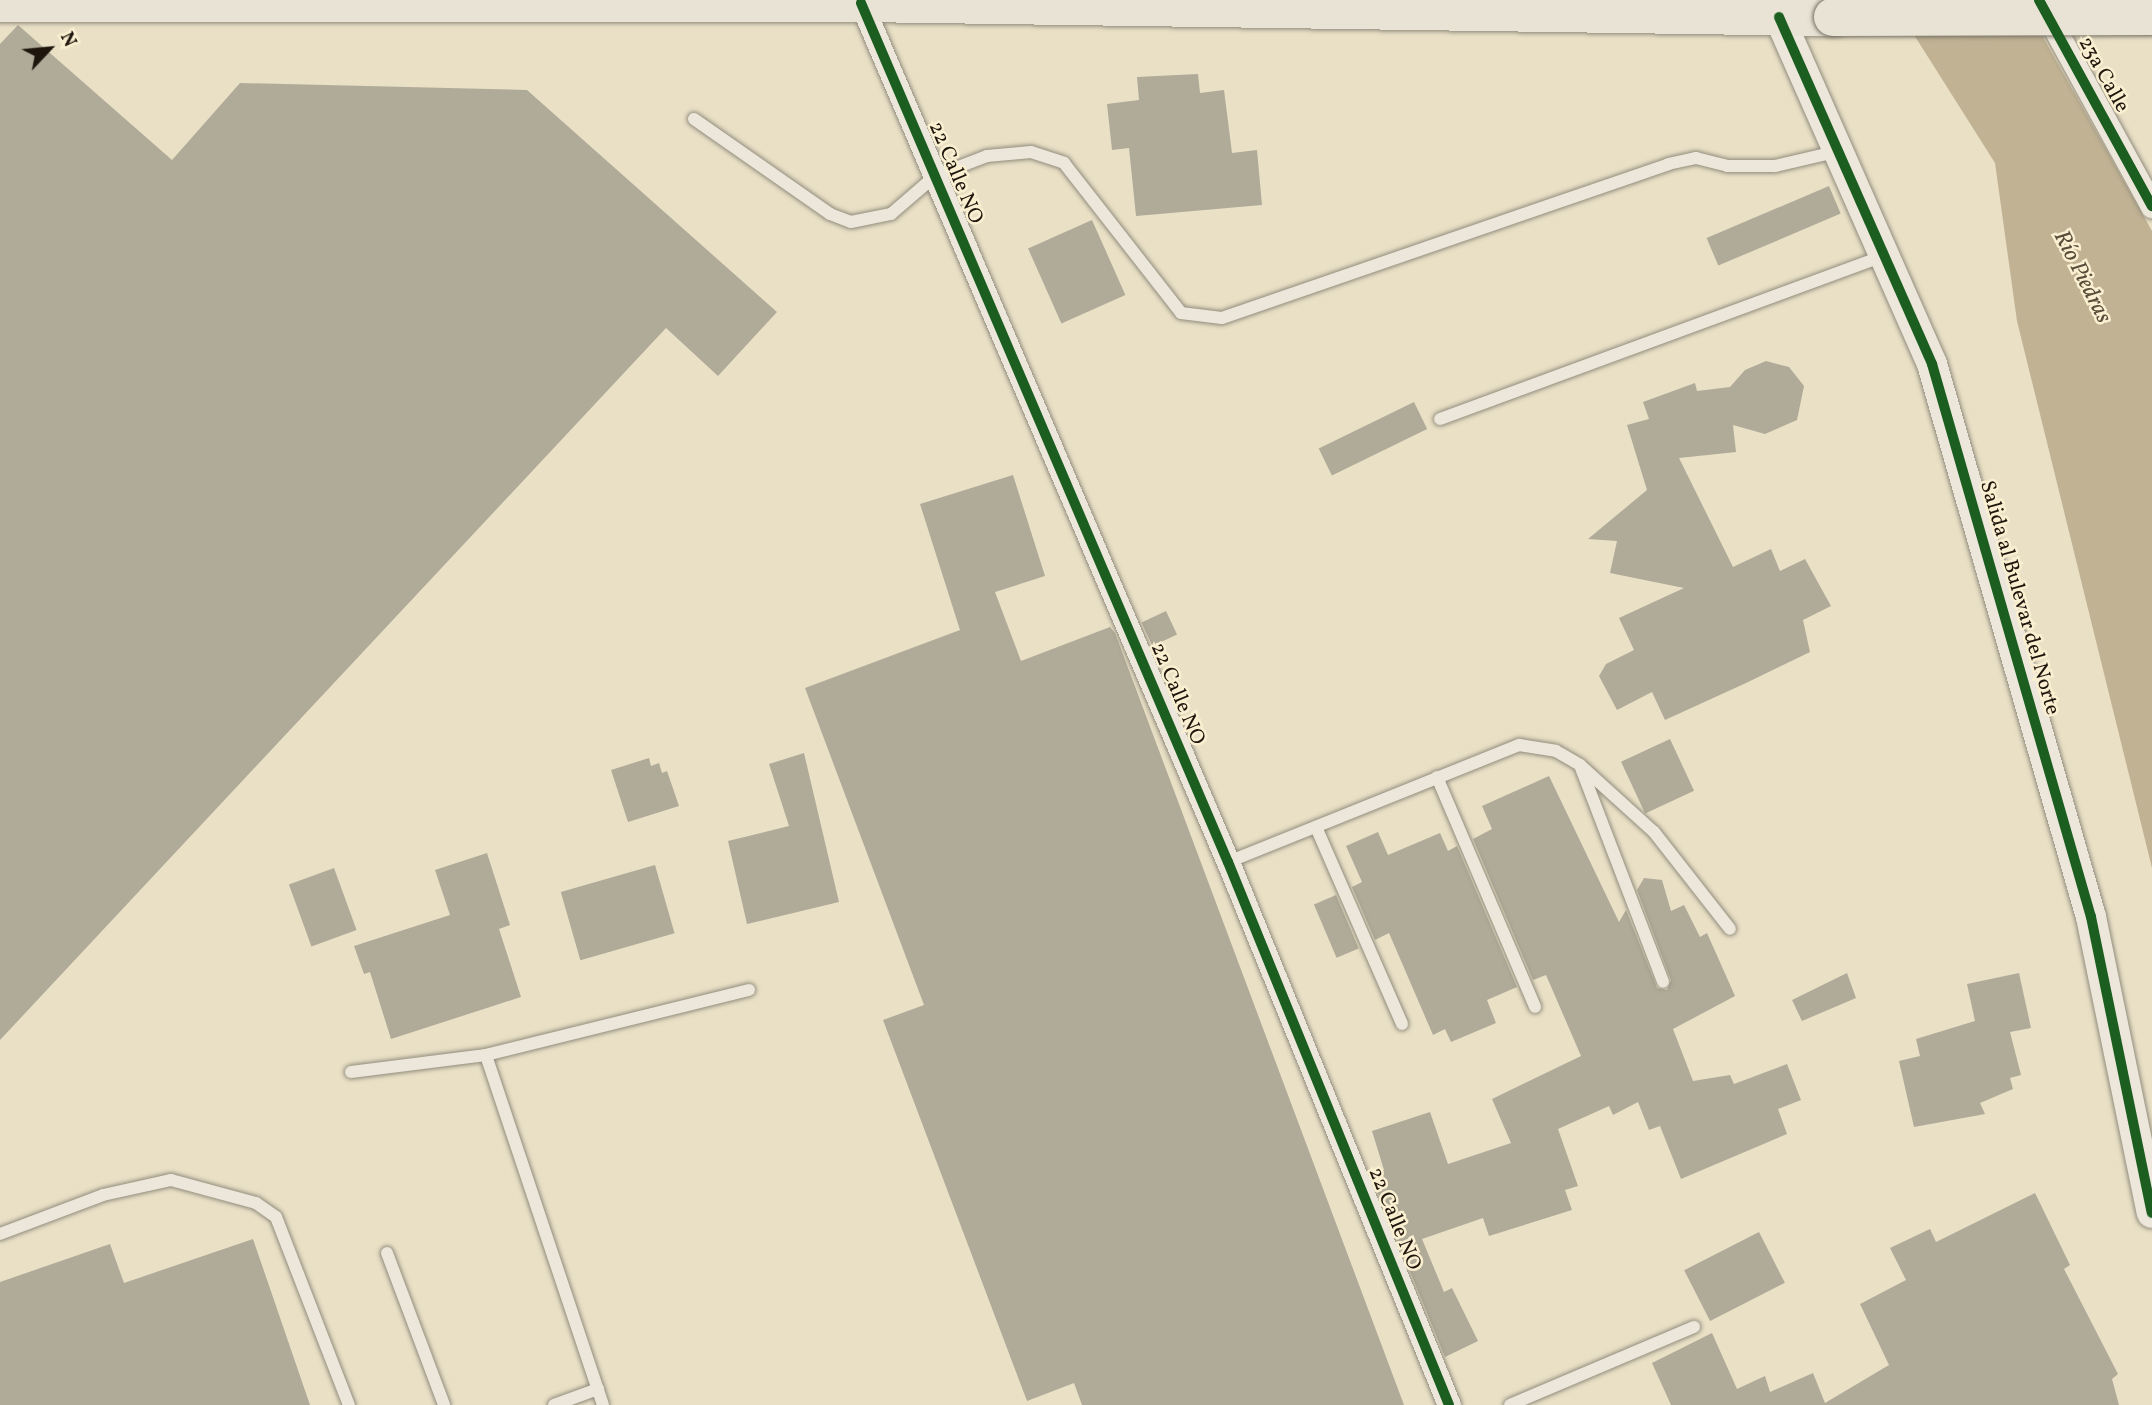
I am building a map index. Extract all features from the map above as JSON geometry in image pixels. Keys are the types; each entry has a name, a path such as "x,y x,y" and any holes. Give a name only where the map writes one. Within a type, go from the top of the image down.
{"highway":[{"path":"3,4 861,3 1779,17 2152,16"}],"street":[{"name":"23a Calle","path":"2039,0 2152,206"},
{"name":"22 Calle NO","path":"861,3 1227,862 1449,1405"},
{"name":"Salida al Bulevar del Norte","path":"1779,17 1932,364 2091,917 2152,1213"}],"lane":[{"path":"694,119 830,214 851,222 891,214 935,176 987,156 1031,152 1064,163 1181,313 1222,318 1668,164 1696,158 1727,166 1775,166 1839,151"},
{"path":"1440,419 1886,255"},
{"path":"1227,862 1519,746 1556,751 1580,765 1654,831 1730,929"},
{"path":"1580,765 1663,982"},
{"path":"1437,777 1535,1007"},
{"path":"1316,827 1402,1024"},
{"path":"351,1072 486,1055 749,990"},
{"path":"486,1055 603,1405"},
{"path":"0,1234 103,1195 171,1180 256,1203 276,1217 349,1405"},
{"path":"387,1253 444,1405"},
{"path":"1510,1405 1695,1327"},
{"path":"554,1405 598,1389"}],"water":[{"name":"Río Piedras","path":"1892,0 2022,0 2152,231 2152,868 2017,321 1995,163"}],"building":[{"path":"18,25 172,160 240,83 527,90 777,312 718,376 666,328 0,1040 0,44"},
{"path":"1198,74 1200,93 1224,90 1232,153 1257,150 1262,205 1136,216 1129,148 1112,150 1107,104 1139,100 1137,77"},
{"path":"1829,186 1841,214 1718,266 1707,238"},
{"path":"1092,220 1125,295 1061,323 1028,248"},
{"path":"1766,361 1789,367 1804,386 1797,420 1765,434 1733,425 1736,452 1679,458 1733,567 1771,549 1780,571 1805,559 1831,606 1803,620 1810,652 1665,720 1652,692 1617,710 1599,676 1606,664 1634,650 1619,618 1684,588 1610,573 1617,541 1588,539 1647,490 1627,425 1649,419 1643,402 1695,383 1697,391 1730,387 1745,370"},
{"path":"1414,402 1427,429 1332,475 1319,448"},
{"path":"1013,475 1045,576 995,592 1021,661 1110,627 1115,633 1404,1405 1082,1405 1074,1383 1027,1401 883,1020 924,1005 805,688 960,630 920,504"},
{"path":"1166,611 1177,635 1153,646 1142,622"},
{"path":"1670,739 1694,791 1645,813 1621,762"},
{"path":"804,753 839,902 747,924 728,841 789,826 769,764"},
{"path":"649,758 651,766 659,763 662,773 667,771 679,806 628,822 611,770"},
{"path":"1549,776 1619,922 1626,910 1657,988 1667,990 1671,980 1637,890 1644,878 1662,880 1671,911 1684,905 1700,937 1707,933 1735,996 1673,1029 1693,1081 1730,1075 1734,1084 1787,1064 1801,1100 1778,1109 1787,1134 1681,1179 1660,1126 1649,1130 1638,1102 1613,1115 1609,1106 1558,1129 1578,1186 1565,1190 1572,1210 1489,1236 1483,1218 1422,1239 1444,1292 1452,1288 1478,1341 1445,1357 1371,1176 1384,1170 1372,1131 1430,1112 1448,1164 1511,1143 1492,1099 1581,1056 1546,975 1533,980 1473,839 1492,829 1482,806"},
{"path":"1378,832 1388,855 1440,833 1448,851 1457,846 1517,987 1487,1000 1496,1023 1451,1042 1445,1029 1433,1035 1389,933 1375,940 1352,887 1362,882 1346,846"},
{"path":"487,853 510,925 499,929 521,997 391,1039 370,972 364,974 354,946 450,915 435,870"},
{"path":"655,865 675,933 580,960 561,892"},
{"path":"334,868 357,930 311,946 289,884"},
{"path":"1336,895 1359,948 1337,958 1314,904"},
{"path":"1847,973 1856,998 1802,1021 1792,1000"},
{"path":"2019,973 2031,1028 2010,1032 2021,1075 2010,1078 2013,1089 1980,1103 1985,1114 1914,1127 1899,1061 1920,1056 1916,1039 1975,1021 1967,984"},
{"path":"2035,1193 2070,1265 2064,1269 2118,1374 2112,1379 2119,1405 1671,1405 1652,1363 1712,1333 1737,1389 1765,1376 1770,1392 1813,1373 1825,1403 1889,1365 1860,1304 1906,1280 1890,1248 1930,1229 1936,1242"},
{"path":"1759,1232 1785,1283 1710,1321 1684,1270"},
{"path":"253,1239 310,1405 0,1405 0,1282 110,1244 124,1283"}],"cycle path":[{"path":"2039,0 2152,206"},
{"path":"861,3 1228,862 1449,1405"},
{"path":"1779,17 1932,364 2091,917 2152,1213"}]}
